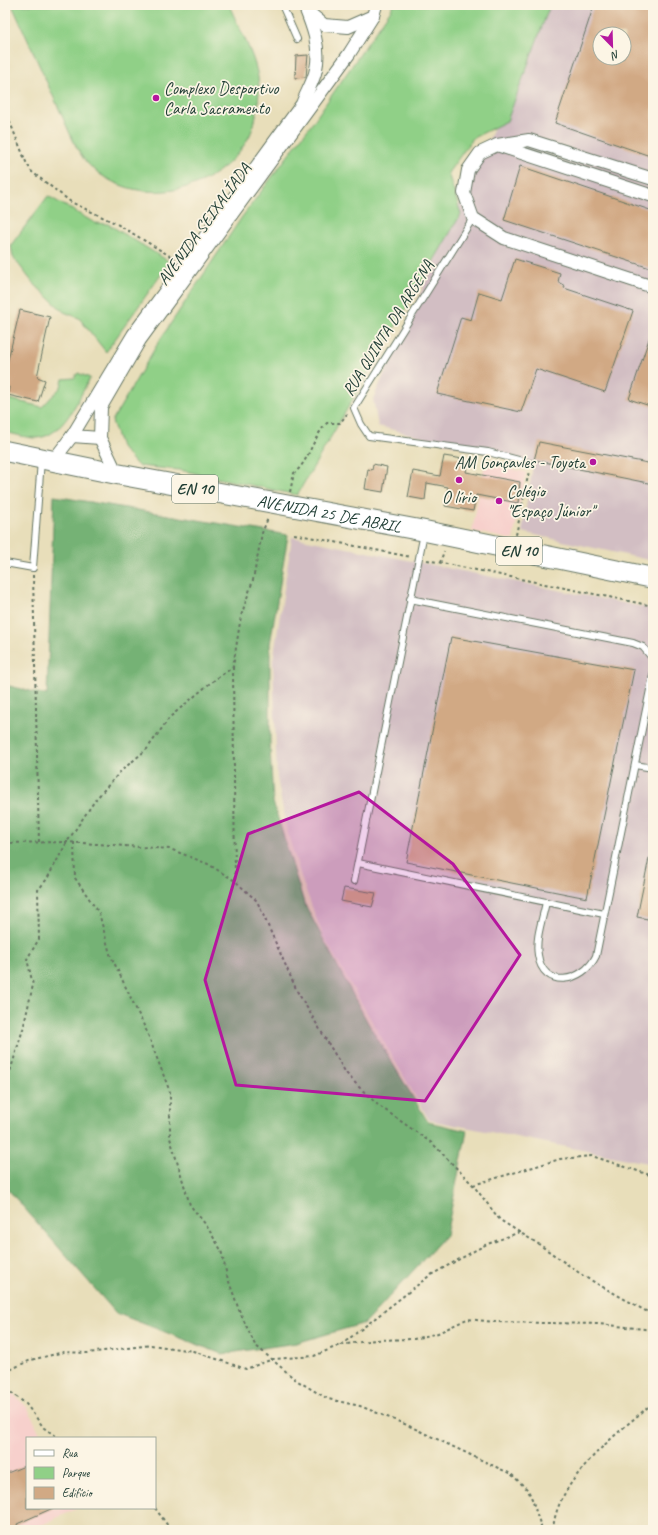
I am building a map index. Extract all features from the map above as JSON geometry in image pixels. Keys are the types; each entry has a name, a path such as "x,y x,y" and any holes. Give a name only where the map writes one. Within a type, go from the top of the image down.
{"main road":[{"name":"AVENIDA 25 DE ABRIL","path":"5,451 116,474 281,499 513,550 653,578"}],"street":[{"path":"305,8 324,25 348,27 375,10"},
{"name":"AVENIDA SEIXALÍADA","path":"47,460 72,436 133,335 302,104 316,69 317,43 305,8"},
{"name":"AVENIDA SEIXALÍADA","path":"116,474 100,438 100,407 140,340 350,54 375,10"},
{"path":"653,179 529,140 497,145 480,152 468,170 464,193 473,218 504,238 653,287"},
{"path":"497,145 653,196"},
{"path":"72,436 100,438"}],"lane":[{"path":"282,5 297,39"},
{"name":"RUA QUINTA DA ARGENA","path":"473,218 354,408 360,424 369,436 488,452 530,462"},
{"path":"5,563 33,568 47,460"},
{"path":"354,880 410,598 425,531"},
{"path":"410,598 633,643 643,647 653,659"},
{"path":"546,902 537,947 538,955 546,971 552,976 561,979 570,979 578,976 592,964 596,956 653,675"},
{"path":"635,765 653,768"},
{"path":"358,864 604,914"}],"path":[{"path":"5,110 26,162 32,172 71,202 117,224 175,259"},
{"path":"235,881 233,666 241,616 252,580 262,533 294,473 299,469 305,459 318,432 327,423 340,423 354,408"},
{"path":"513,550 530,462"},
{"path":"294,534 653,606"},
{"path":"33,568 39,843"},
{"path":"5,1088 23,1029 33,985 27,959 39,939 38,890 47,879 67,842 96,799 121,771 147,749 170,717 233,666"},
{"path":"5,843 74,842 170,849 208,864 235,881 257,901 297,991 346,1073 378,1105 432,1144 473,1185 500,1220 540,1245 585,1277 653,1315"},
{"path":"74,842 75,878 99,913 110,954 147,1032 170,1092 170,1138 190,1205 206,1225 221,1250 237,1303 254,1345 273,1359 296,1380 328,1399 360,1406 407,1425 511,1474 528,1490 542,1530"},
{"path":"473,1185 560,1159 592,1156 653,1176"},
{"path":"340,1345 429,1276 485,1245 520,1232"},
{"path":"5,1372 31,1360 64,1352 88,1353 151,1345 193,1351 246,1368 273,1359 314,1356 340,1345 375,1340 414,1338 438,1333 467,1319 495,1322 599,1324 653,1330"},
{"path":"5,1378 8,1380 9,1390 26,1404 44,1428 58,1437"},
{"path":"553,1530 553,1521 570,1483 593,1456 653,1403"},
{"path":"156,1509 171,1530"}],"highlighted area":[{"path":"359,792 453,864 520,955 425,1101 236,1085 205,980 248,834"}],"shaded area":[{"path":"549,5 653,5 653,561 522,532 533,465 378,426 373,399"},
{"name":"Colégio \"Espaço Júnior\"","path":"485,463 526,472 513,540 472,531"},
{"path":"292,537 653,609 653,1164 429,1120 323,936 303,883 287,831 277,778 273,661"},
{"path":"13,1394 28,1408 42,1437 26,1437 26,1509 76,1509 31,1530 5,1530 5,1395"}],"green space":[{"name":"Complexo Desportivo Carla Sacramento","path":"12,5 229,5 248,45 258,77 258,105 250,135 236,155 219,171 198,183 176,190 152,191 129,188 108,179 88,164 79,152"},
{"path":"392,5 550,5 507,121 473,138 448,173 461,214 297,495 180,470 138,466 121,447 112,421 161,338 242,217 311,125 392,8"},
{"path":"48,196 95,223 108,224 170,262 106,352 79,318 64,312 33,283 13,257 11,245"},
{"path":"78,373 90,378 69,416 55,431 46,436 36,438 24,437 5,432 5,398 42,407 61,387 63,379 74,378"},
{"path":"54,496 288,535 270,644 270,748 273,802 304,903 368,1023 428,1122 467,1131 446,1235 365,1323 296,1343 222,1354 116,1313 5,1186 5,685 47,695"}],"building":[{"path":"594,5 653,5 653,157 555,123"},
{"path":"308,55 306,77 295,78 296,56"},
{"path":"520,166 653,211 653,269 504,220"},
{"path":"515,259 560,273 558,282 565,286 564,288 633,311 605,392 536,369 521,412 437,394 461,317 471,320 479,292 502,299"},
{"path":"20,310 50,317 37,377 45,380 38,402 8,395 9,387 5,386 5,363 7,364"},
{"path":"651,333 653,333 653,407 629,399"},
{"name":"AM Gonçavles - Toyota","path":"539,442 653,464 653,484 534,460"},
{"path":"444,456 463,459 462,464 467,467 466,472 520,482 518,503 476,495 473,511 445,506 448,487 427,483 425,500 408,497 413,471 440,476"},
{"path":"373,464 387,467 383,492 365,489 368,469 372,470"},
{"path":"451,637 634,670 587,898 406,862"},
{"path":"649,858 653,858 653,920 637,917"},
{"path":"344,888 376,893 372,907 341,901"},
{"path":"26,1465 26,1509 51,1509 17,1524 18,1527 12,1530 5,1530 5,1474"}],"place":[{"name":"Complexo Desportivo Carla Sacramento","path":"156,98"},
{"name":"AM Gonçavles - Toyota","path":"593,462"},
{"name":"O lírio","path":"459,480"},
{"name":"Colégio \"Espaço Júnior\"","path":"499,501"}]}
